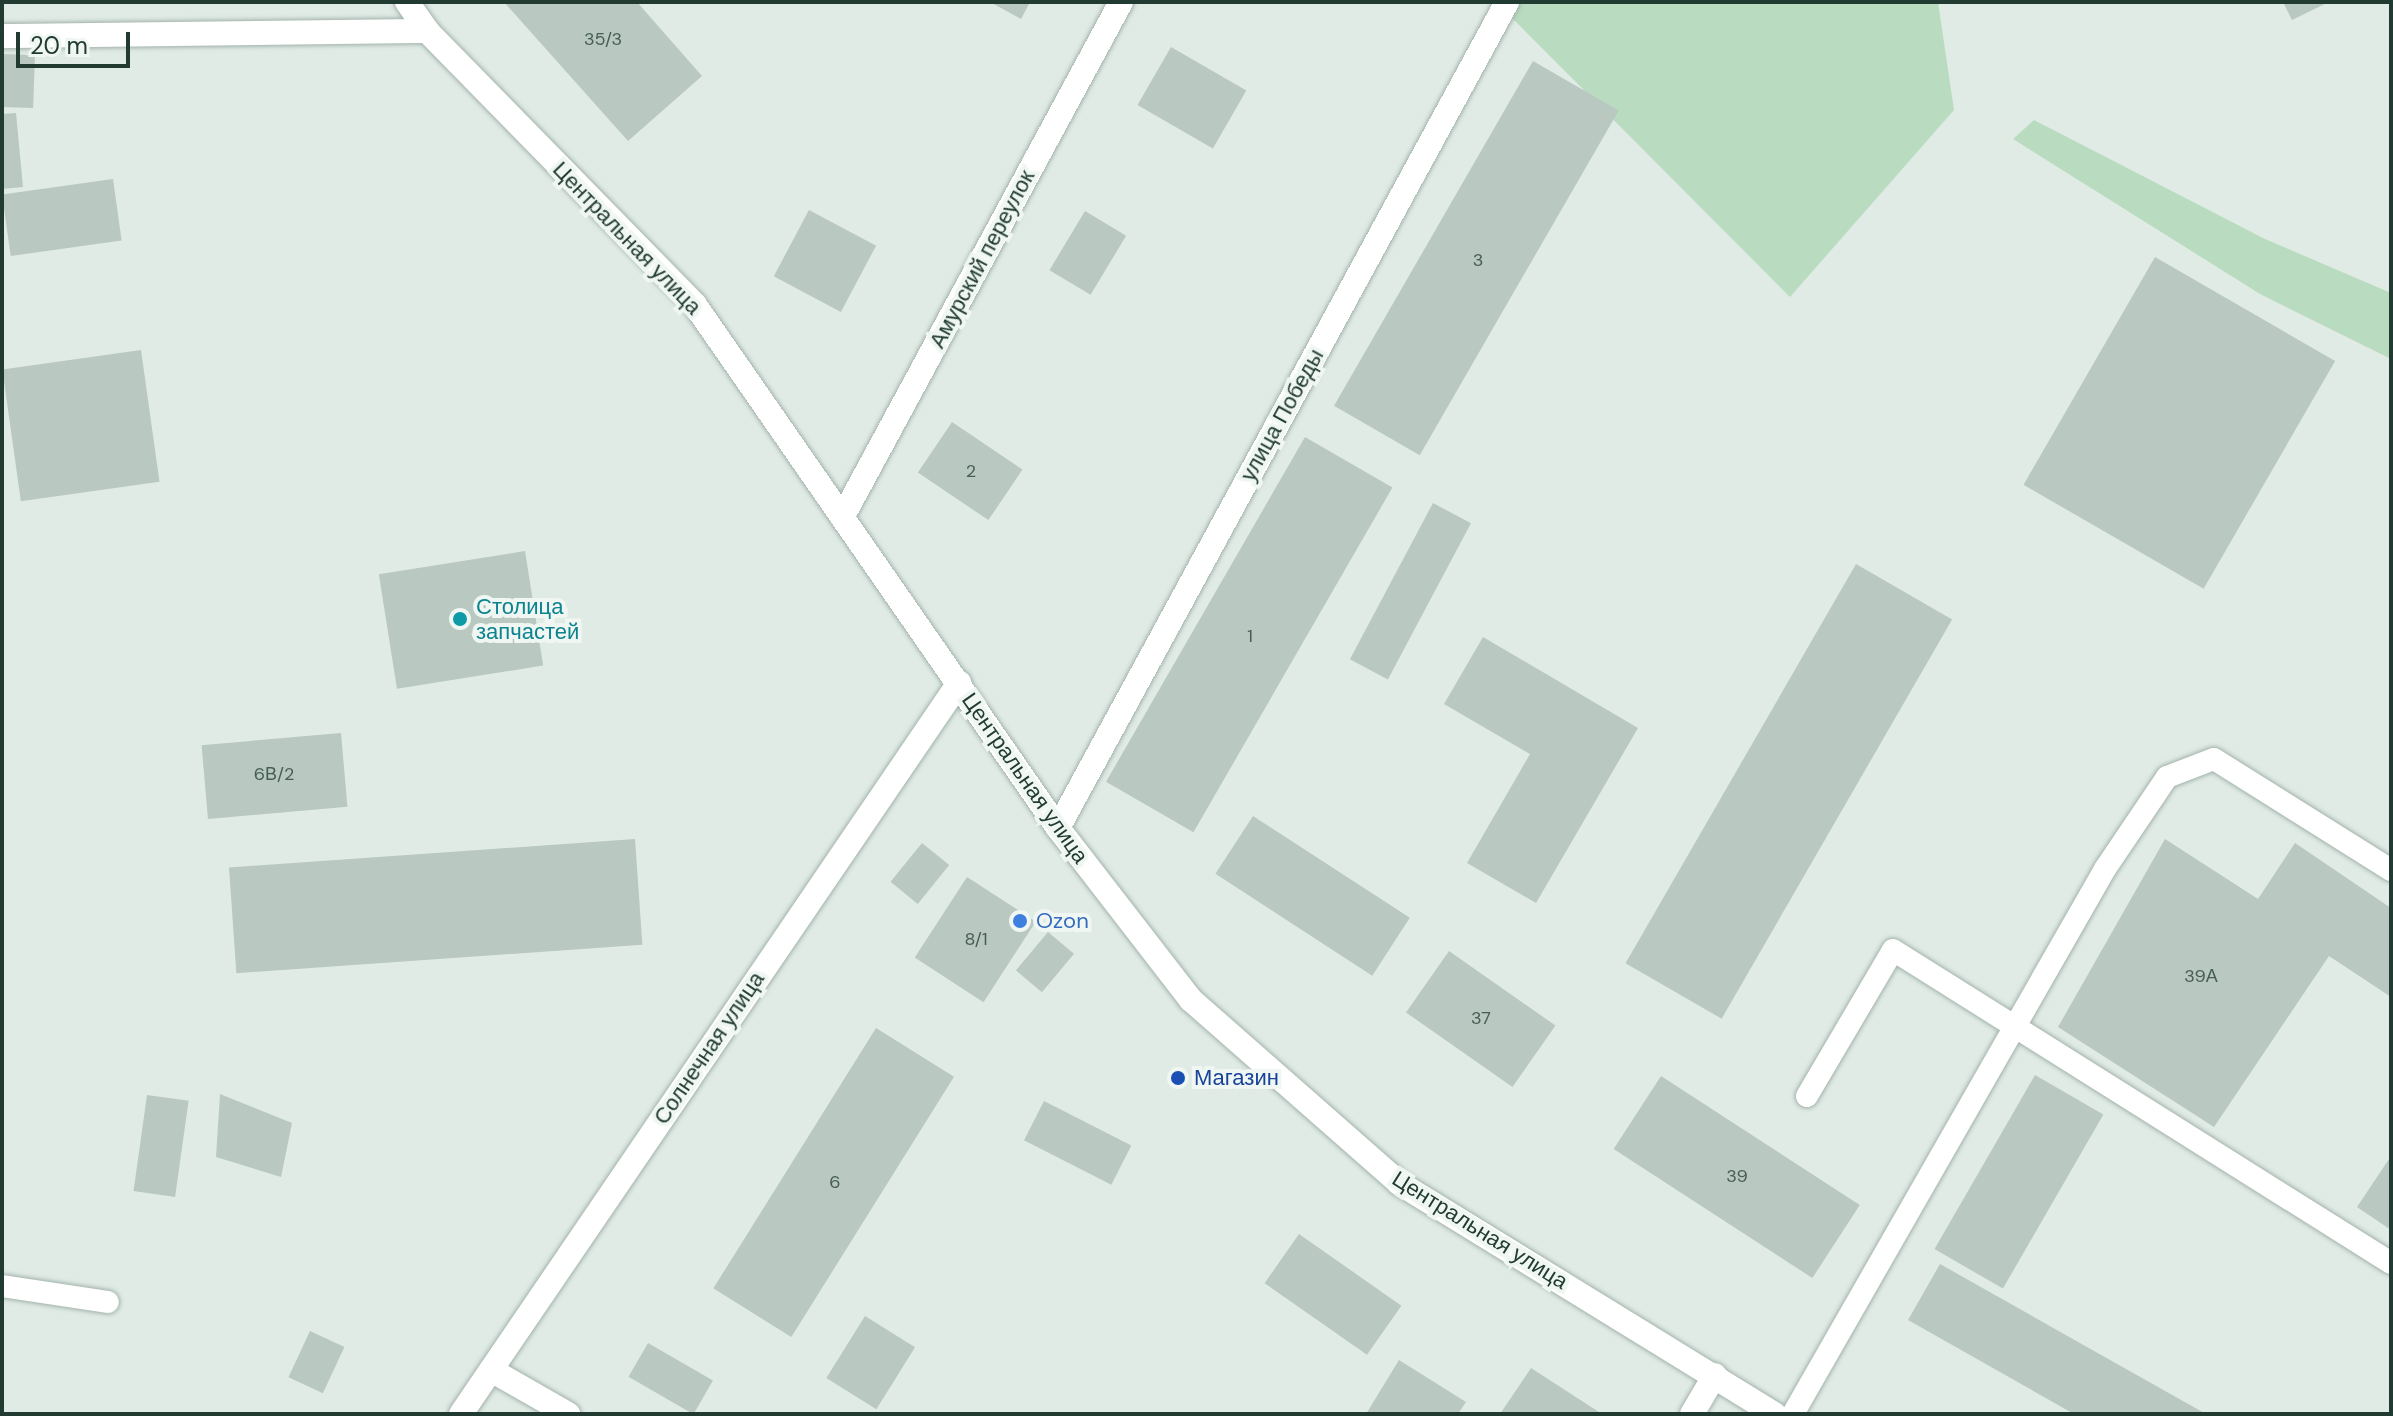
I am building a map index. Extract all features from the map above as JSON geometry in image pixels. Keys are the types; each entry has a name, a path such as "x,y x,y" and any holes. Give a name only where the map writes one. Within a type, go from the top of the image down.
{"street":[{"name":"Центральная улица","path":"407,2 427,31 695,305 1058,828 1191,1000 1399,1183 1775,1414"},
{"name":"Амурский переулок","path":"843,516 1121,2"},
{"name":"улица Победы","path":"1058,828 1507,2"},
{"path":"2,36 427,31"},
{"name":"Солнечная улица","path":"461,1414 959,683"},
{"path":"491,1370 568,1414"},
{"path":"1692,1414 1715,1375"}],"lane":[{"path":"1793,1414 2014,1029 2167,777 2214,759 2391,870"},
{"path":"1807,1096 1893,950 2014,1029 2391,1263"},
{"path":"2,1286 108,1302"}],"green space":[{"path":"1507,2 1938,2 1954,110 1790,297 1503,9"},
{"path":"2034,120 2265,239 2391,293 2391,359 2260,294 2013,139"}],"building":[{"path":"504,2 637,2 702,76 628,141"},
{"path":"990,2 1030,2 1021,19"},
{"path":"2283,2 2329,2 2292,20"},
{"path":"1171,47 1246,90 1213,149 1138,105"},
{"path":"2,54 35,55 33,108 2,107"},
{"path":"1533,61 1619,110 1420,455 1334,406"},
{"path":"16,113 23,187 2,189 2,114"},
{"path":"113,179 122,240 11,256 2,195"},
{"path":"809,210 876,246 841,312 774,276"},
{"path":"1085,211 1126,236 1091,295 1049,270"},
{"path":"2155,257 2335,361 2204,589 2024,485"},
{"path":"141,350 160,482 21,501 2,369"},
{"path":"952,422 1022,470 988,520 918,473"},
{"path":"1305,437 1392,488 1193,832 1106,782"},
{"path":"1433,503 1471,523 1388,679 1350,659"},
{"name":"Столица запчастей","path":"525,551 543,666 397,689 379,574"},
{"path":"1856,564 1952,619 1722,1019 1626,963"},
{"path":"1483,637 1638,728 1536,903 1467,863 1530,754 1444,704"},
{"path":"341,733 347,807 208,819 202,745"},
{"path":"1253,816 1410,918 1372,976 1215,874"},
{"path":"635,839 642,945 236,973 229,867"},
{"path":"2165,839 2258,899 2295,843 2391,908 2391,997 2329,956 2214,1127 2058,1027"},
{"path":"922,843 949,865 918,904 891,882"},
{"path":"967,877 1036,922 983,1002 915,958"},
{"path":"1048,932 1074,954 1042,992 1016,970"},
{"path":"1449,951 1555,1026 1512,1087 1406,1012"},
{"path":"876,1028 954,1077 791,1337 713,1288"},
{"path":"2035,1075 2103,1114 2003,1289 1934,1249"},
{"path":"1661,1076 1860,1205 1812,1278 1614,1149"},
{"path":"220,1094 292,1123 281,1177 216,1157"},
{"path":"147,1095 189,1101 175,1197 134,1191"},
{"path":"1044,1101 1131,1145 1111,1185 1024,1140"},
{"path":"2391,1156 2391,1230 2357,1207"},
{"path":"1299,1234 1401,1306 1367,1355 1265,1283"},
{"path":"1940,1264 2206,1414 2074,1414 1908,1320"},
{"path":"865,1316 915,1347 876,1409 826,1378"},
{"path":"310,1331 344,1347 323,1393 288,1377"},
{"path":"648,1343 713,1380 693,1414 628,1377"},
{"path":"1399,1360 1466,1402 1458,1414 1366,1414"},
{"path":"1531,1368 1602,1414 1500,1414"}],"place":[{"name":"Столица запчастей","path":"460,619"},
{"name":"Ozon","path":"1020,921"},
{"name":"Магазин","path":"1178,1078"}]}
